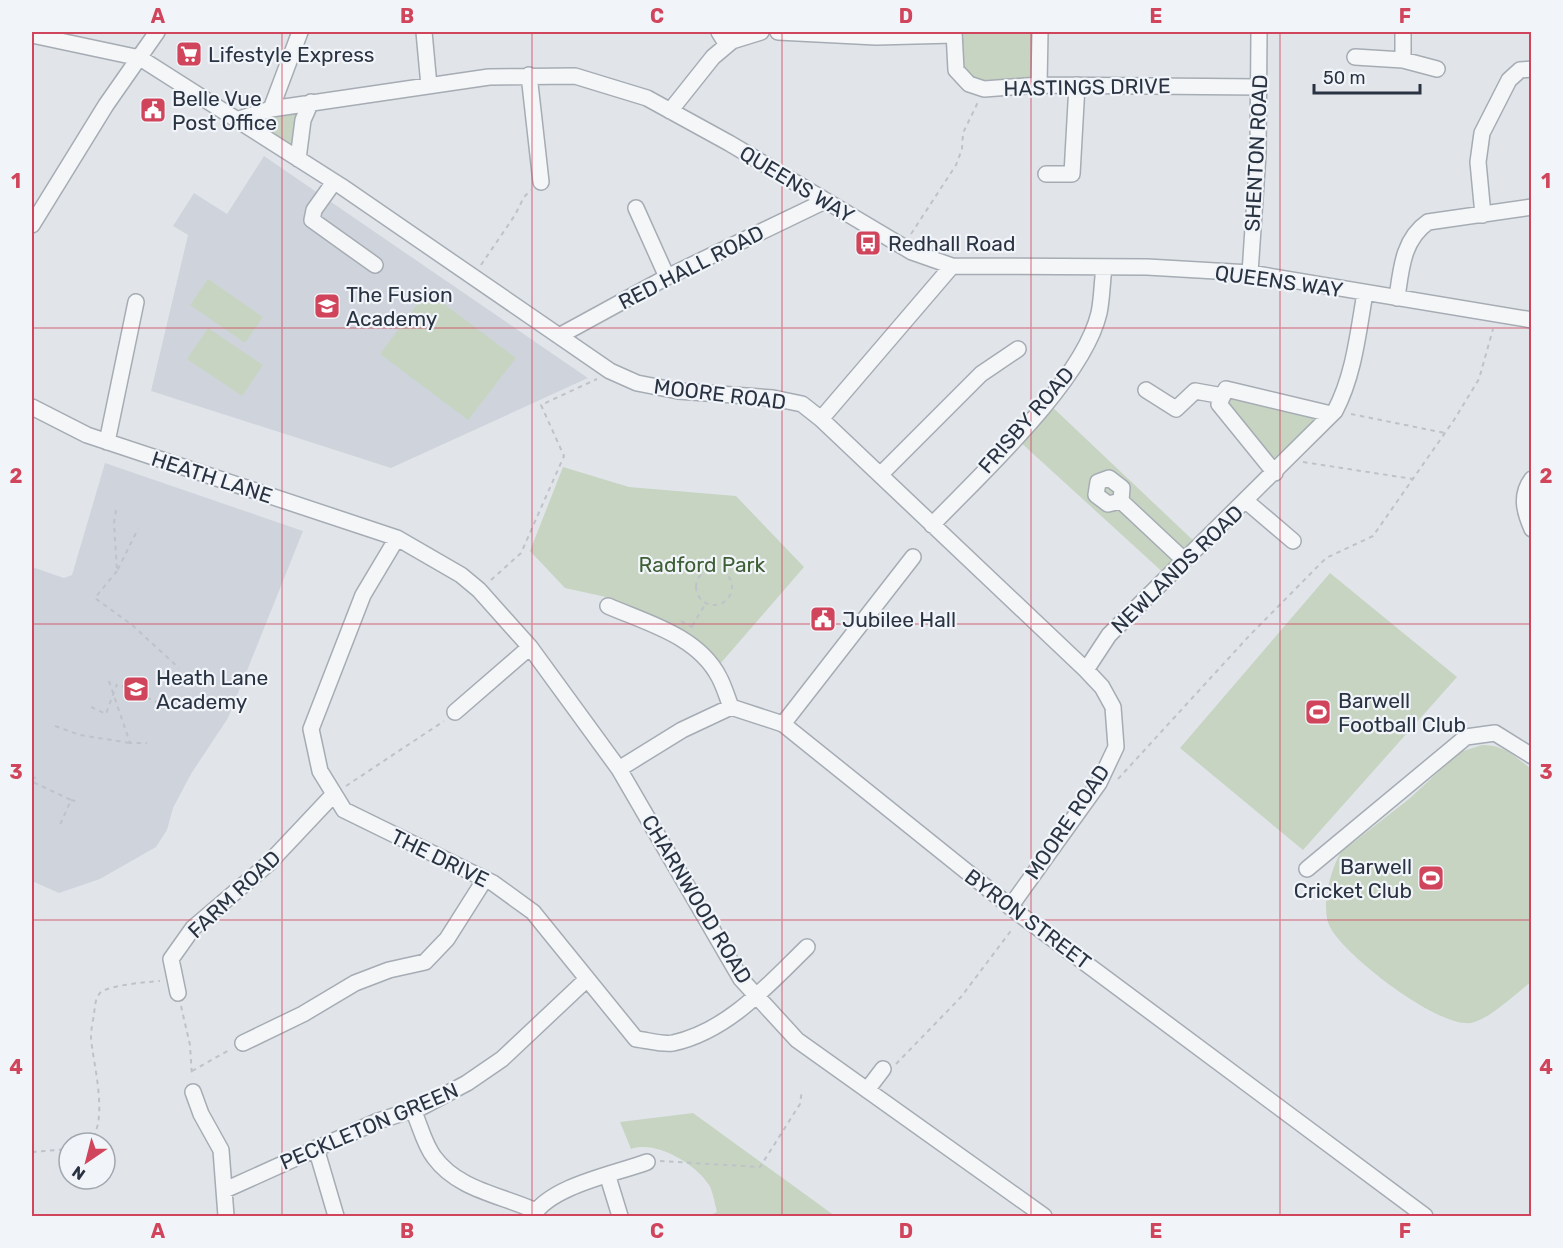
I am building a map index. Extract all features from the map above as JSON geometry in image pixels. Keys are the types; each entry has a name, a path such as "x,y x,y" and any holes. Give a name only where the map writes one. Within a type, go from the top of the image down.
{"street":[{"path":"32,225 106,105 158,32"},
{"path":"271,109 300,32"},
{"path":"424,32 429,86"},
{"path":"719,32 727,45"},
{"path":"670,111 712,57 727,45 760,32"},
{"path":"778,32 876,38 954,33"},
{"path":"1039,85 1040,32"},
{"name":"SHENTON ROAD","path":"1250,273 1259,87 1259,32"},
{"path":"1402,32 1403,60"},
{"name":"HASTINGS DRIVE","path":"954,33 956,70 969,84 984,88 1039,85 1259,87"},
{"path":"32,35 140,58"},
{"path":"1355,57 1403,60 1437,69"},
{"name":"MOORE ROAD","path":"140,58 334,182 610,371 637,383 678,391 774,398 802,404 1086,670 1102,687 1113,707 1116,747 1099,783 1016,911"},
{"path":"1483,215 1478,162 1482,133 1509,80 1520,70 1532,69"},
{"path":"529,75 540,182"},
{"name":"QUEENS WAY","path":"236,120 271,109 311,102 489,77 575,76 647,98 729,143 903,246 952,266 1250,273 1532,320"},
{"path":"1046,174 1072,174 1077,85"},
{"path":"298,159 303,120 311,102"},
{"path":"334,182 314,210 312,219 375,265"},
{"name":"RED HALL ROAD","path":"559,336 667,277 825,201"},
{"path":"1397,298 1403,259 1414,231 1428,222 1532,207"},
{"path":"636,208 667,277"},
{"path":"820,419 952,266"},
{"name":"FRISBY ROAD","path":"932,525 1037,415 1080,357 1099,314 1104,268"},
{"name":"NEWLANDS ROAD","path":"1086,670 1109,635 1275,473 1333,412 1343,395 1354,355 1365,293"},
{"path":"107,442 136,302"},
{"path":"880,475 981,374 1018,349"},
{"path":"1275,473 1220,404 1226,389 1333,412"},
{"path":"1146,390 1176,410 1196,391 1223,396"},
{"name":"HEATH LANE","path":"32,407 87,435 397,538"},
{"path":"1532,479 1525,488 1524,509 1532,529"},
{"path":"1121,501 1184,560"},
{"path":"1246,501 1293,541"},
{"name":"CHARNWOOD ROAD","path":"397,538 461,575 479,590 530,647 619,769 741,979 797,1040 1044,1216"},
{"name":"THE DRIVE","path":"397,538 363,595 311,729 320,771 344,810 485,879 533,912 636,1039 671,1043 709,1030 757,996 807,947"},
{"path":"783,724 914,557"},
{"path":"608,606 679,637 706,657 719,676 731,707 682,730 619,769"},
{"path":"455,712 530,647"},
{"name":"BYRON STREET","path":"731,707 783,724 1016,911 1425,1216"},
{"path":"1307,869 1466,737 1495,733 1532,756"},
{"name":"FARM ROAD","path":"176,986 171,959 193,928 268,864 334,794"},
{"path":"243,1043 303,1014 355,983 389,970 425,962 447,939 485,879"},
{"name":"PECKLETON GREEN","path":"225,1190 378,1121 413,1110 467,1083 502,1059 587,979"},
{"path":"867,1090 883,1069"},
{"path":"193,1092 201,1114 221,1150 225,1216"},
{"path":"413,1110 433,1156 452,1177 474,1189 506,1198 535,1214 552,1197 578,1184 608,1177 646,1162"},
{"path":"316,1148 336,1216"},
{"path":"608,1177 620,1216"}],"path":[{"path":"903,246 956,165 962,149 963,133 984,88"},
{"path":"473,277 515,215 524,197 540,182"},
{"path":"1118,779 1249,636 1326,558 1373,536 1445,433 1479,379 1497,314"},
{"path":"479,590 521,553 564,456 541,405 610,371"},
{"path":"1333,412 1445,433"},
{"path":"1288,460 1413,479"},
{"path":"116,510 114,523 117,571"},
{"path":"138,529 117,571 95,598 132,625 179,668"},
{"path":"709,570 725,572 732,585 729,598 717,605 706,603 699,597 696,589 698,580 709,570"},
{"path":"692,626 706,603"},
{"path":"109,681 130,743"},
{"path":"91,707 106,714 117,684"},
{"path":"122,686 164,705"},
{"path":"334,794 390,759 455,712"},
{"path":"55,726 80,735 130,743 147,743"},
{"path":"32,776 35,778 33,782 79,802"},
{"path":"60,825 72,800"},
{"path":"883,1069 892,1069 961,997 1016,911"},
{"path":"95,1131 100,1094 91,1035 96,1000 102,992 110,989 176,986 190,1045 193,1092"},
{"path":"192,1071 243,1043"},
{"path":"646,1162 670,1160 760,1167 801,1104 802,1090"},
{"path":"32,1152 57,1150"}],"shaded area":[{"name":"The Fusion Academy","path":"264,156 588,378 391,468 151,391 188,235 173,226 194,193 227,214"},
{"name":"Heath Lane Academy","path":"105,463 303,531 228,718 191,774 173,808 167,830 156,847 100,879 59,893 32,881 32,567 64,578 72,575"}],"green space":[{"path":"954,32 1039,32 1039,85 984,89 956,70"},
{"path":"292,111 297,116 292,142 284,147 251,125 252,116"},
{"path":"208,279 263,317 245,343 190,305"},
{"path":"427,291 516,358 468,420 380,354"},
{"path":"208,328 263,365 242,396 187,359"},
{"path":"1226,389 1335,411 1275,473 1219,404"},
{"path":"1047,402 1197,544 1168,577 1018,440"},
{"name":"Radford Park","path":"563,467 629,487 736,496 804,567 720,664 682,633 609,601 606,597 565,588 530,551"},
{"name":"Barwell Football Club","path":"1330,573 1457,677 1303,850 1180,748"},
{"name":"Barwell Cricket Club","path":"1482,745 1503,749 1531,769 1532,981 1478,1021 1456,1022 1437,1014 1394,988 1354,955 1330,927 1326,900 1330,878 1341,852 1409,799 1460,752"},
{"path":"693,1113 835,1216 709,1216 717,1212 709,1185 703,1177 674,1155 651,1148 631,1149 620,1122"}],"place":[{"name":"Lifestyle Express","path":"189,54"},
{"name":"Belle Vue Post Office","path":"153,110"},
{"name":"Redhall Road","path":"868,243"},
{"name":"The Fusion Academy","path":"327,306"},
{"name":"Jubilee Hall","path":"823,619"},
{"name":"Heath Lane Academy","path":"136,689"},
{"name":"Barwell Football Club","path":"1318,712"},
{"name":"Barwell Cricket Club","path":"1431,878"}]}
